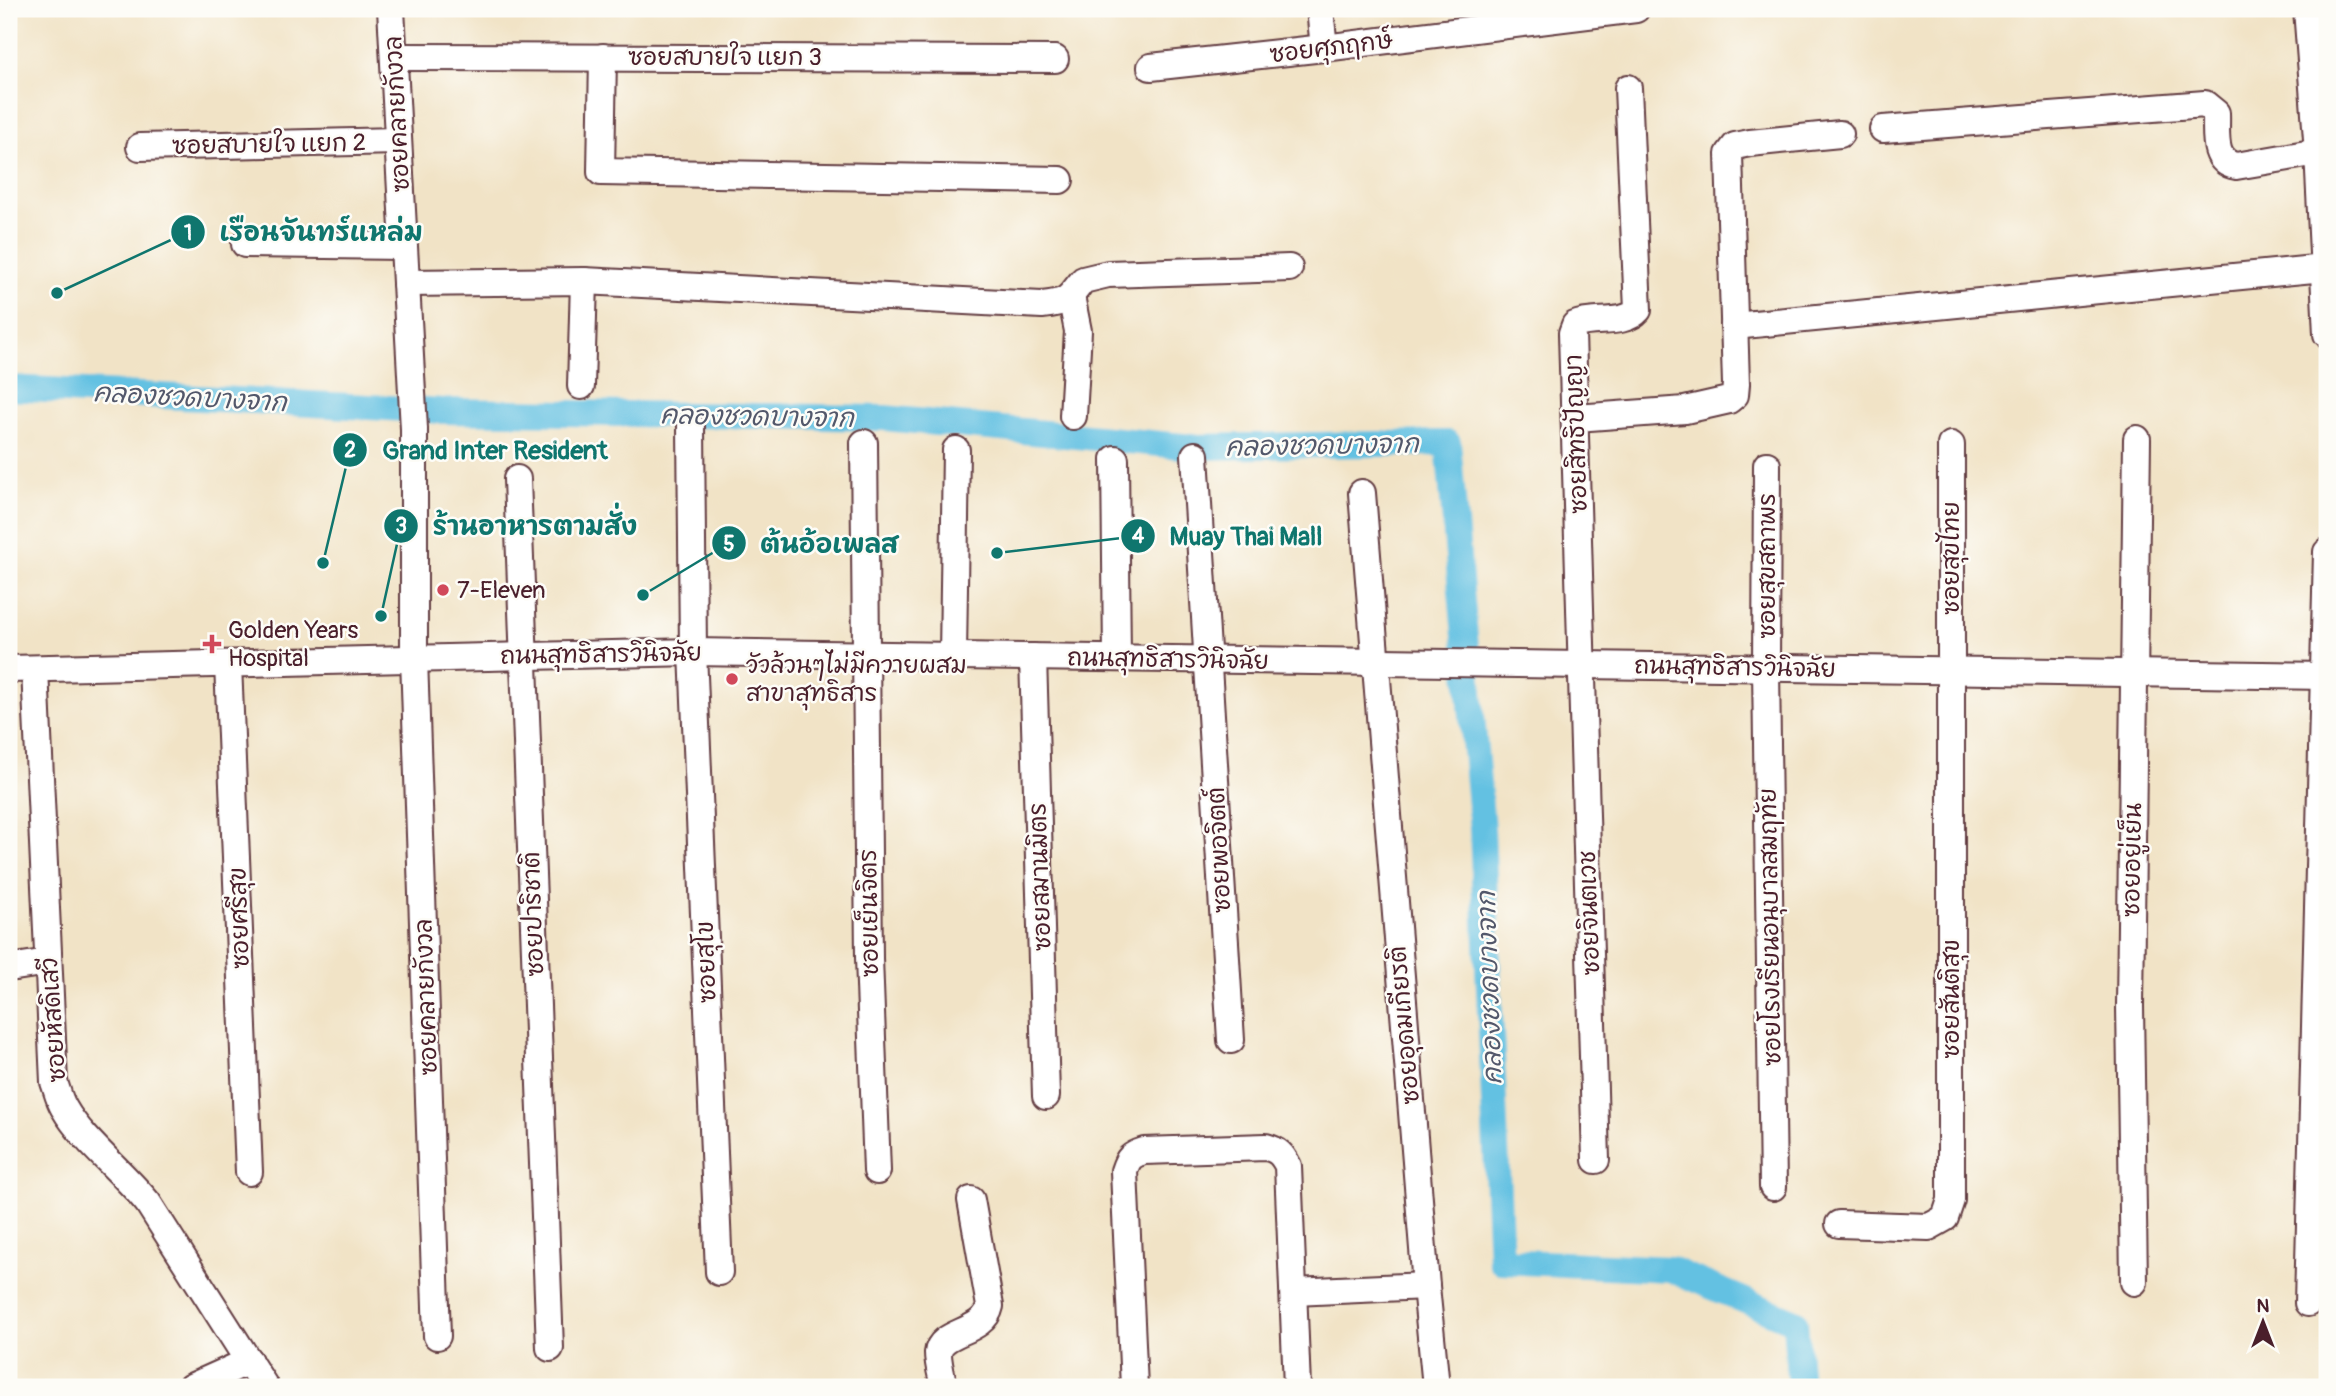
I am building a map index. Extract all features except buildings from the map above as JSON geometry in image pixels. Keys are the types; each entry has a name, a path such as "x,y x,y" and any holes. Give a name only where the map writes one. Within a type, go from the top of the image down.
{"street":[{"name":"ซอยคลายกังวล","path":"391,9 414,429 414,658 437,1336"},
{"path":"1320,9 1324,48"},
{"name":"ซอยศุภฤกษ์","path":"1151,67 1636,9"},
{"path":"2307,9 2318,152 2327,334"},
{"name":"ซอยสบายใจ แยก 3","path":"395,57 1055,58"},
{"path":"603,57 600,172 1060,180"},
{"name":"ซอยสิทธิปัญญา","path":"1582,665 1572,333 1575,325 1582,322 1626,318 1633,316 1638,310 1628,88"},
{"path":"1883,130 2206,104 2216,113 2218,154 2221,161 2227,164 2235,166 2318,152"},
{"path":"1576,418 1685,410 1730,400 1736,384 1729,154 1735,146 1749,143 1840,134"},
{"name":"ซอยสบายใจ แยก 2","path":"140,146 398,141"},
{"path":"245,244 403,246"},
{"path":"406,283 584,281 1042,305 1062,302 1072,296 1083,280 1108,274 1289,268"},
{"path":"1734,326 2324,268"},
{"path":"581,386 584,281"},
{"path":"1072,296 1078,331 1073,416"},
{"name":"ซอยสุโข","path":"691,426 693,652 719,1272"},
{"name":"ซอยอยู่เย็น","path":"2134,1282 2130,1006 2137,439"},
{"name":"ซอยเย็นจิตร","path":"864,443 869,958 877,1171"},
{"name":"ซอยสุขไทย","path":"1951,445 1951,671"},
{"path":"953,656 956,450"},
{"name":"ซอยพอจิตต์","path":"1195,455 1231,1040"},
{"path":"1115,459 1116,658"},
{"name":"ซอยสุขสถาพร","path":"1766,668 1767,465"},
{"name":"ซอยปาริชาติ","path":"517,479 550,1348"},
{"name":"ซอยอุดมเกียรติ","path":"1362,493 1436,1387"},
{"path":"2308,1303 2326,676 2327,552"},
{"name":"ถนนสุทธิสารวินิจฉัย","path":"22,669 693,652 2326,676"},
{"name":"ซอยสมานมิตร","path":"1034,657 1046,1096"},
{"name":"ซอยศรีสุข","path":"228,664 249,1172"},
{"name":"ซอยจินตเวช","path":"1582,665 1596,1160"},
{"name":"ซอยโรงเรียนอนุบาลสมฤทัย","path":"1766,668 1773,1187"},
{"name":"ซอยหัสดิเสวี","path":"22,669 48,962 54,1082 63,1106 76,1125 132,1182 148,1203 265,1387"},
{"name":"ซอยสันติสุข","path":"1839,1224 1929,1227 1945,1218 1951,1200 1951,671"},
{"path":"9,968 48,962"},
{"path":"1134,1387 1124,1171 1127,1159 1144,1151 1266,1147 1283,1155 1288,1166 1297,1387"},
{"path":"944,1387 938,1352 942,1344 985,1319 990,1306 971,1200"},
{"path":"1294,1292 1426,1286"},
{"path":"191,1387 249,1361"}],"waterway":[{"name":"คลองชวดบางจาก","path":"9,388 444,411 884,418 1193,447 1448,443 1482,829 1501,1261 1670,1269 1795,1322 1800,1387"}],"place":[{"name":"เรือนจันทร์แหล่ม","path":"57,293"},
{"name":"Muay Thai Mall","path":"997,553"},
{"name":"Grand Inter Resident","path":"323,563"},
{"name":"7-Eleven","path":"443,590"},
{"name":"ต้นอ้อเพลส","path":"643,595"},
{"name":"ร้านอาหารตามสั่ง","path":"381,616"},
{"name":"Golden Years Hospital","path":"212,644"},
{"name":"วัวล้วนๆไม่มีควายผสม สาขาสุทธิสาร","path":"732,679"}]}
